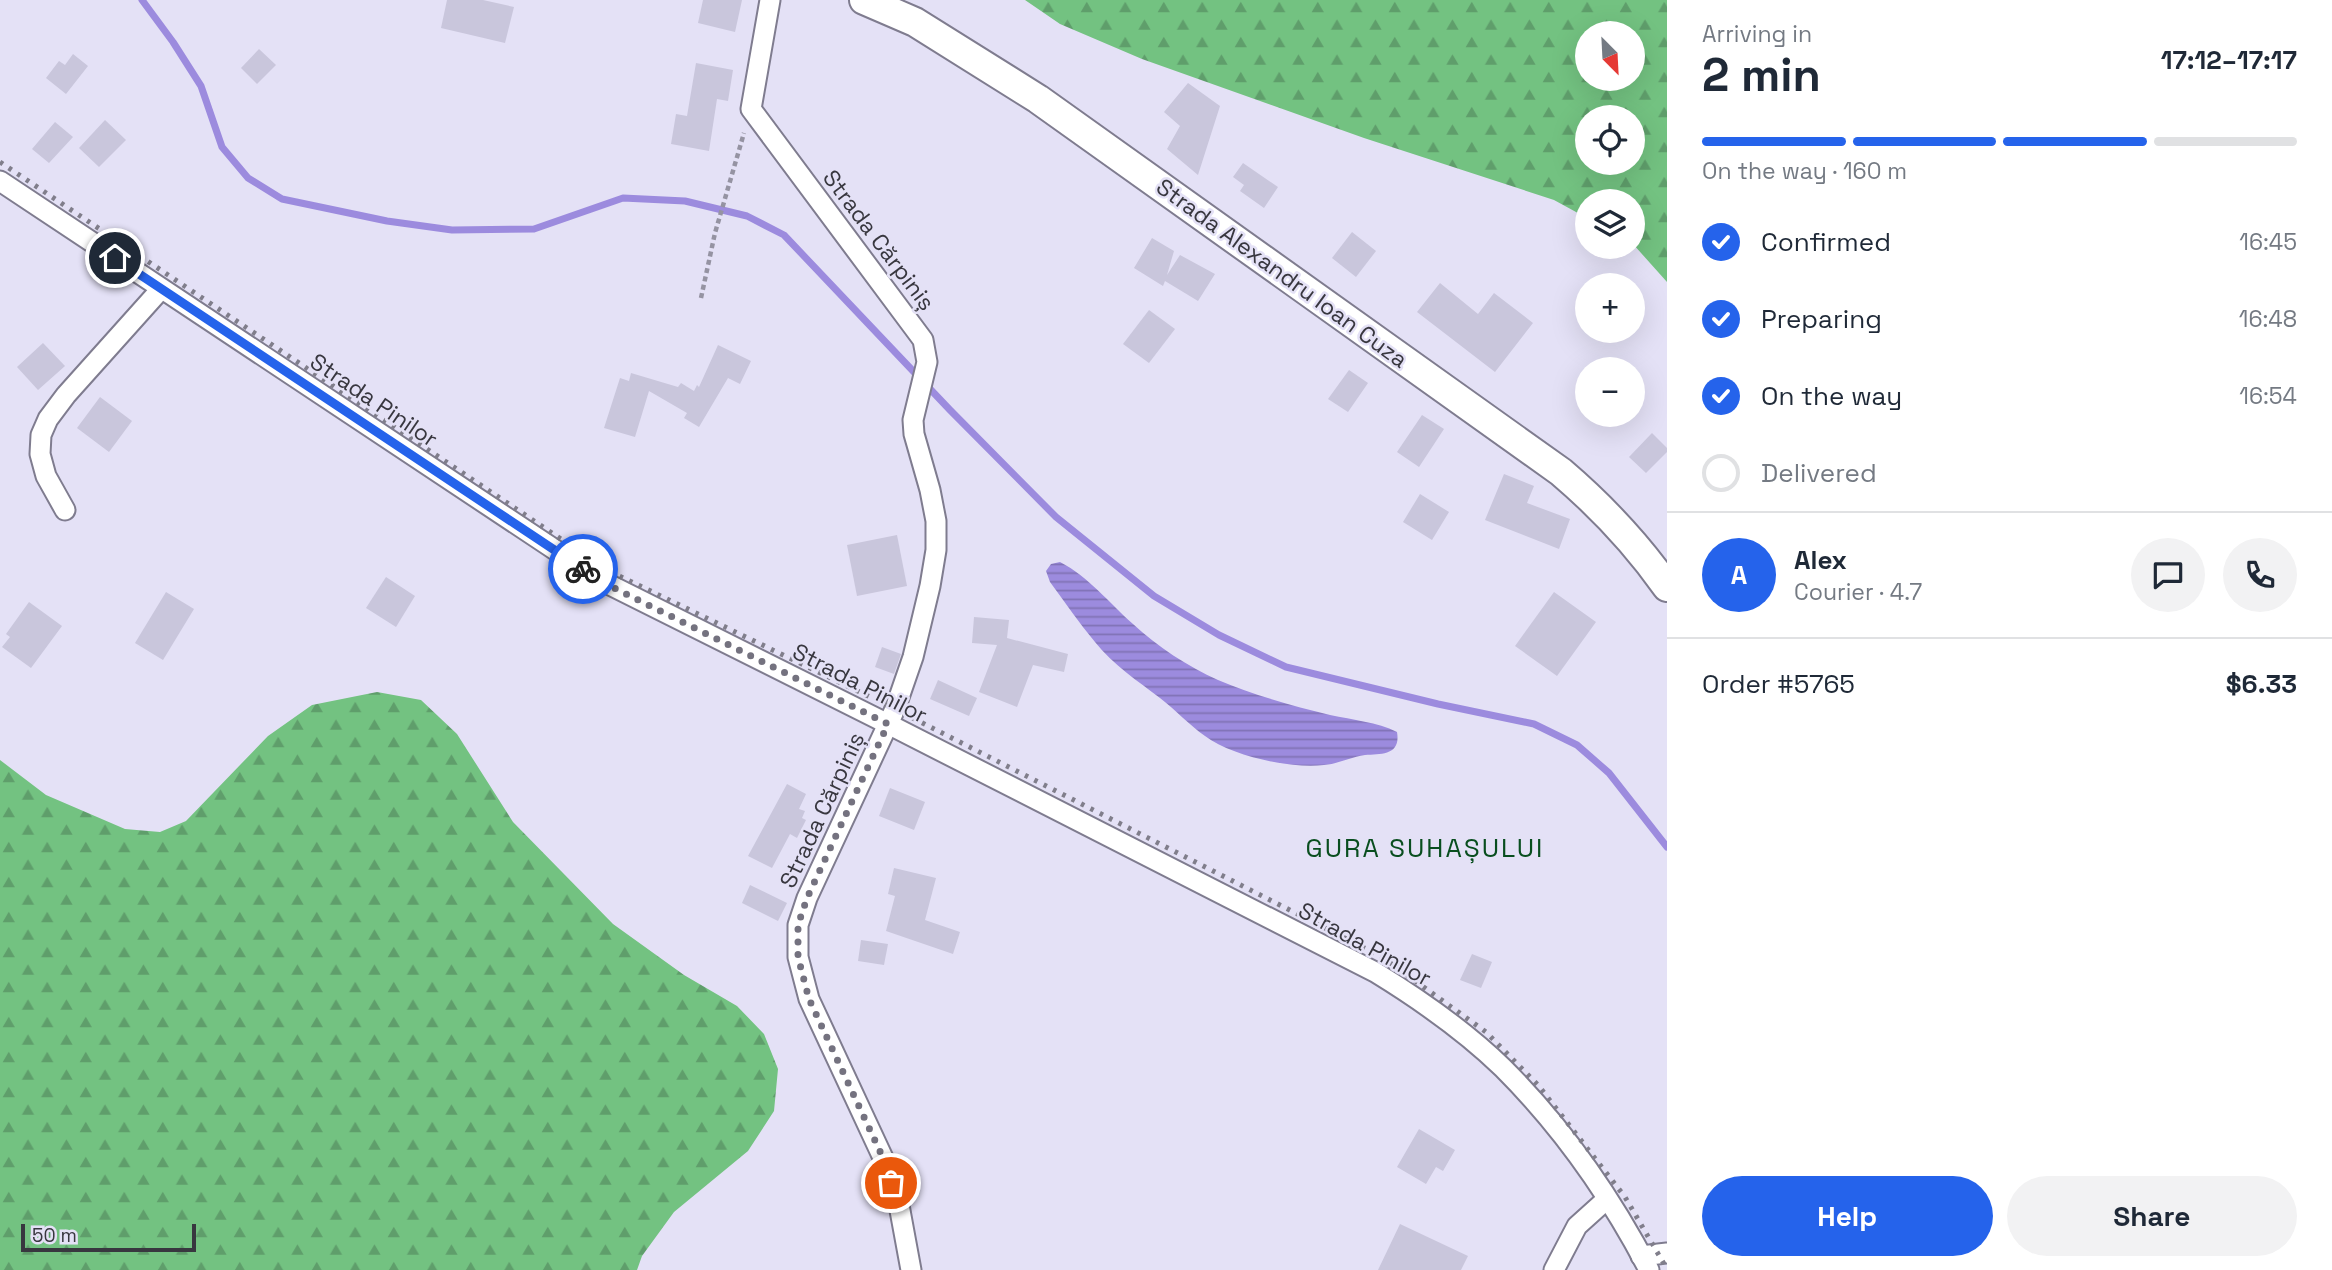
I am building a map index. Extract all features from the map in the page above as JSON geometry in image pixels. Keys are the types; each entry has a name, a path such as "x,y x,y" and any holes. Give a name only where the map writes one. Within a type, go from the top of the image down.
{"main road":[{"name":"Strada Alexandru Ioan Cuza","path":"864,0 915,22 1038,99 1561,472 1622,529 1667,587"}],"street":[{"path":"751,109 770,0"},
{"name":"Strada Cărpiniș","path":"751,109 923,340 927,362 915,406 914,434 936,521 936,550 913,657 888,724 807,898 798,925 798,957 809,999 884,1160 899,1205 911,1270"},
{"name":"Strada Pinilor","path":"0,181 602,582 1363,966 1412,995 1502,1068 1556,1128 1607,1199 1645,1263"},
{"path":"65,510 46,476 40,454 41,435 48,419 66,395 161,289"},
{"path":"1554,1270 1577,1226 1607,1199"},
{"path":"1645,1263 1667,1253"}],"path":[{"path":"701,298 715,233 751,109"}],"green space":[{"path":"1025,0 1667,0 1667,282 1645,257 1645,189 1575,189 1575,211 1554,200 1364,138 1142,59 1060,24"},
{"path":"377,692 421,700 457,734 513,822 613,924 684,975 737,1006 764,1034 778,1069 774,1111 748,1151 674,1212 642,1256 637,1270 0,1270 0,760 46,795 125,829 160,832 186,821 268,736 312,705"}],"shaded area":[{"path":"1060,562 1090,583 1152,640 1195,669 1273,700 1397,732 1396,745 1389,752 1310,766 1262,760 1216,743 1193,727 1102,650 1050,582 1046,571 1051,564"}],"building":[{"path":"447,0 483,0 514,7 505,43 441,28"},
{"path":"703,0 742,0 735,32 698,23"},
{"path":"259,49 276,65 257,84 241,68"},
{"path":"73,54 88,66 66,94 46,78 59,61 65,65"},
{"path":"696,63 733,70 728,101 717,99 709,151 671,144 676,114 687,116"},
{"path":"1188,83 1220,106 1198,175 1167,149 1180,126 1164,112"},
{"path":"105,120 126,140 99,167 79,148"},
{"path":"55,122 73,137 49,163 32,149"},
{"path":"1243,163 1278,187 1264,208 1240,191 1244,185 1233,177"},
{"path":"1352,232 1376,251 1356,277 1332,258"},
{"path":"1152,238 1174,251 1167,275 1180,255 1215,274 1198,301 1165,281 1163,286 1134,268"},
{"path":"1440,283 1478,314 1494,293 1533,323 1495,372 1417,312"},
{"path":"1149,310 1175,329 1149,363 1123,344"},
{"path":"43,343 65,366 38,390 17,367"},
{"path":"718,345 751,361 740,384 728,378 699,427 684,418 687,413 649,391 635,437 604,428 620,378 629,381 631,373 678,387 681,383 694,391 697,385 699,387"},
{"path":"1349,370 1368,383 1348,412 1328,399"},
{"path":"100,397 132,421 109,452 77,428"},
{"path":"1422,415 1444,429 1419,467 1397,452"},
{"path":"1652,433 1667,448 1667,452 1646,473 1629,457"},
{"path":"1504,474 1534,486 1527,503 1570,519 1559,549 1485,520"},
{"path":"1420,494 1449,512 1432,540 1403,522"},
{"path":"897,535 907,586 857,596 847,545"},
{"path":"386,577 415,596 396,627 366,608"},
{"path":"166,592 194,609 163,660 135,643"},
{"path":"1554,592 1596,622 1557,676 1515,646"},
{"path":"29,602 62,626 31,668 2,647 10,637 6,634"},
{"path":"974,617 1009,620 1007,638 1068,654 1064,672 1033,665 1017,707 979,692 997,645 972,643"},
{"path":"882,647 901,654 894,674 875,667"},
{"path":"938,680 977,698 969,716 930,699"},
{"path":"787,784 806,794 799,809 805,811 802,818 806,820 797,838 790,834 772,868 748,856"},
{"path":"890,788 925,802 914,830 879,816"},
{"path":"894,868 936,878 925,920 960,932 953,954 886,931 895,896 888,894"},
{"path":"750,885 787,903 778,921 742,903"},
{"path":"861,940 888,944 884,965 858,961"},
{"path":"1472,954 1492,962 1481,988 1460,980"},
{"path":"1419,1129 1455,1150 1443,1171 1436,1167 1426,1184 1397,1167"},
{"path":"1400,1224 1468,1256 1461,1270 1378,1270"}],"waterway":[{"path":"142,0 201,86 222,147 248,178 282,199 387,221 452,230 534,229 623,198 685,201 747,216 784,235 1056,517 1154,596 1219,635 1286,667 1534,724 1577,745 1609,773 1667,847"}],"railway":[{"path":"0,162 607,570 895,709 1382,957 1486,1032 1538,1085 1625,1197 1667,1269"}],"way so far":[{"path":"583,569 602,582 888,724 807,898 798,925 798,957 809,999 884,1160 891,1183"}],"district":[{"name":"GURA SUHAȘULUI","path":"1425,848"}],"route":[{"path":"115,258 583,569"}]}
